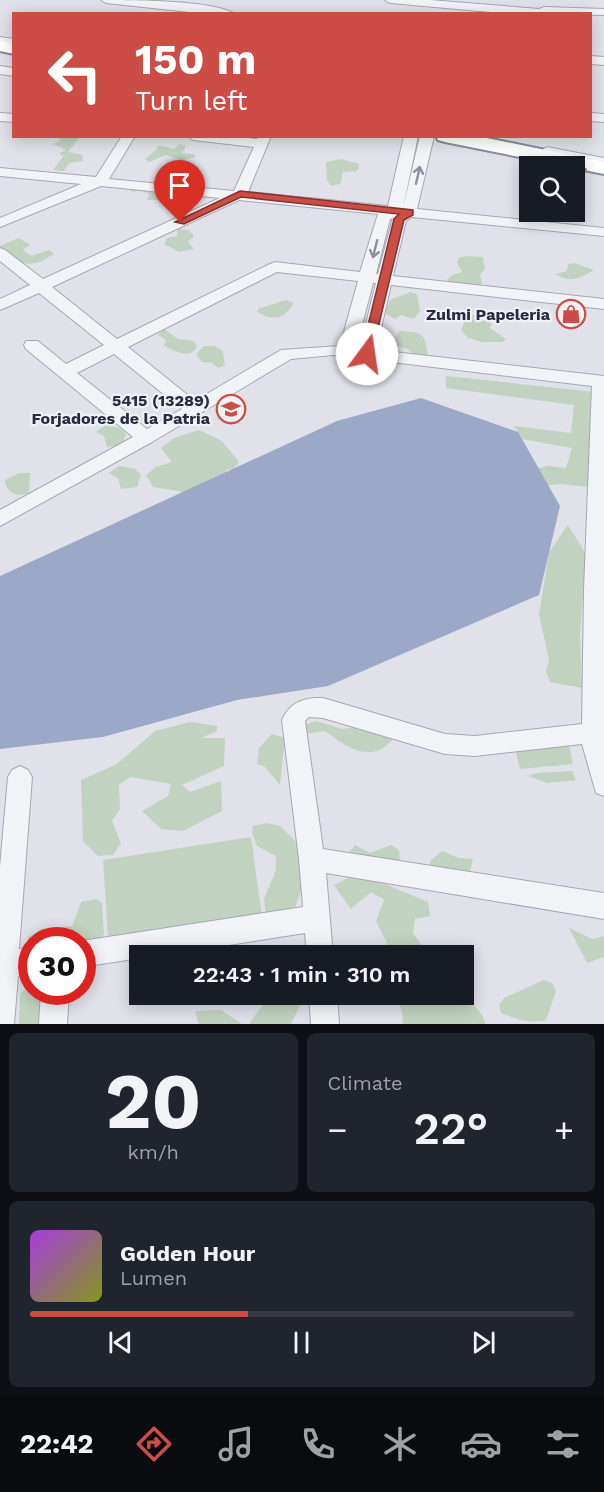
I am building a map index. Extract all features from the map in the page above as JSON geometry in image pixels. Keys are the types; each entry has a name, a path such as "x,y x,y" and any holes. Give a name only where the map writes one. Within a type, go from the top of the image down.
{"highway":[{"path":"455,138 604,168"},
{"path":"520,138 604,155"}],"street":[{"path":"106,0 190,7 219,12"},
{"path":"390,0 428,8 491,4 541,12"},
{"path":"532,11 604,12"},
{"path":"0,223 101,181 128,138"},
{"path":"0,305 240,194 263,140 228,138"},
{"path":"401,212 411,138"},
{"path":"367,354 399,219 426,138"},
{"path":"487,138 604,162"},
{"path":"0,171 604,232"},
{"path":"346,351 368,279 383,217 401,212"},
{"path":"0,253 194,409"},
{"path":"66,371 271,267 604,304"},
{"path":"32,345 146,438"},
{"path":"4,510 146,438 287,354 301,351 346,351 603,382 594,749 604,786"},
{"path":"319,945 312,859 293,720 305,708 323,708 445,744 475,746 594,732"},
{"path":"0,1024 12,963 20,777"},
{"path":"312,859 604,906"},
{"path":"96,952 317,918"},
{"path":"53,1024 54,1005"},
{"path":"324,1005 325,1024"}],"green space":[{"path":"60,138 79,138 68,152 82,155 83,161 69,163 64,171 53,170 65,154 61,156 60,153 66,150 53,144 60,141"},
{"path":"180,144 186,146 182,153 194,154 196,157 181,160 166,155 149,162 145,159 157,149 158,145 174,149"},
{"path":"341,159 359,164 359,168 356,171 343,172 340,184 331,186 327,180 326,162"},
{"path":"121,184 181,193 190,200 174,206 161,200 147,200 149,194 140,190 133,192"},
{"path":"177,229 189,230 194,236 188,242 194,249 179,252 164,244 167,238 177,236"},
{"path":"19,238 30,245 23,250 31,256 49,250 54,254 32,264 10,264 0,258 0,246"},
{"path":"483,257 485,269 480,275 482,283 478,285 464,287 447,280 452,275 462,272 457,262 459,258"},
{"path":"574,263 594,270 571,279 556,274 567,271 568,264"},
{"path":"410,292 417,294 420,311 414,319 401,315 395,319 384,313 390,300"},
{"path":"286,300 294,303 282,316 273,318 257,312 258,309"},
{"path":"468,315 477,315 477,319 492,323 490,328 506,339 503,342 482,342 468,338 461,330"},
{"path":"164,329 178,339 194,341 197,347 186,354 164,346 166,340 158,335"},
{"path":"401,331 422,335 428,355 421,359 416,358 408,349 394,345 397,333"},
{"path":"204,346 214,346 223,351 225,366 218,368 212,363 202,362 196,354"},
{"path":"446,376 595,392 588,487 562,484 537,486 530,470 548,466 566,468 572,448 522,439 514,426 571,433 574,405 446,388"},
{"path":"105,425 120,428 126,434 122,445 107,447 104,436 96,432"},
{"path":"199,430 222,441 239,462 233,469 226,470 227,474 192,493 153,487 146,475 156,467 172,462 161,448 174,438"},
{"path":"119,466 135,469 141,475 137,487 121,489 118,478 109,473"},
{"path":"19,473 30,473 29,493 20,495 7,488 5,480"},
{"path":"568,525 586,554 580,634 582,688 550,682 546,672 549,660 539,615 549,552"},
{"path":"316,721 342,729 356,727 393,739 385,747 376,751 359,751 325,731 304,734 297,727"},
{"path":"190,722 217,726 217,731 201,738 225,738 224,766 182,785 190,792 221,781 222,811 183,831 161,829 142,811 168,796 171,784 131,777 119,784 120,809 112,821 121,843 113,855 98,856 83,841 81,780 117,764 155,731"},
{"path":"272,734 285,738 280,785 264,766 257,764 259,748"},
{"path":"568,739 573,764 520,769 514,745"},
{"path":"572,771 576,780 547,783 528,776 537,773"},
{"path":"267,823 280,826 299,845 299,864 306,877 292,916 266,916 264,899 276,870 276,856 257,846 252,833 253,826"},
{"path":"251,837 262,917 108,940 103,860"},
{"path":"355,845 370,853 391,845 399,850 400,863 345,857"},
{"path":"442,851 459,858 473,859 469,877 430,867 430,861"},
{"path":"358,873 428,902 430,916 415,919 413,933 421,945 388,945 376,921 384,900 371,892 351,909 334,885"},
{"path":"96,899 102,903 104,934 96,946 96,927 62,927 72,926 81,902"},
{"path":"569,928 592,939 604,936 604,957 587,963"},
{"path":"544,980 552,983 556,991 546,1020 529,1021 501,1013 499,1005 504,998"},
{"path":"20,1005 45,1005 43,1024 19,1024"},
{"path":"263,1005 300,1005 291,1024 251,1024 250,1022"},
{"path":"400,1005 474,1005 485,1024 402,1024 403,1017"},
{"path":"221,1010 242,1024 199,1024 195,1011"}],"water":[{"path":"421,398 518,432 560,506 539,595 328,686 237,700 103,737 0,749 0,576 337,421"}],"place":[{"name":"Zulmi Papeleria","path":"571,314"},
{"name":"5415 (13289) Forjadores de la Patria","path":"231,409"}],"route":[{"path":"180,222 240,194 409,213 399,219 367,354"}]}
